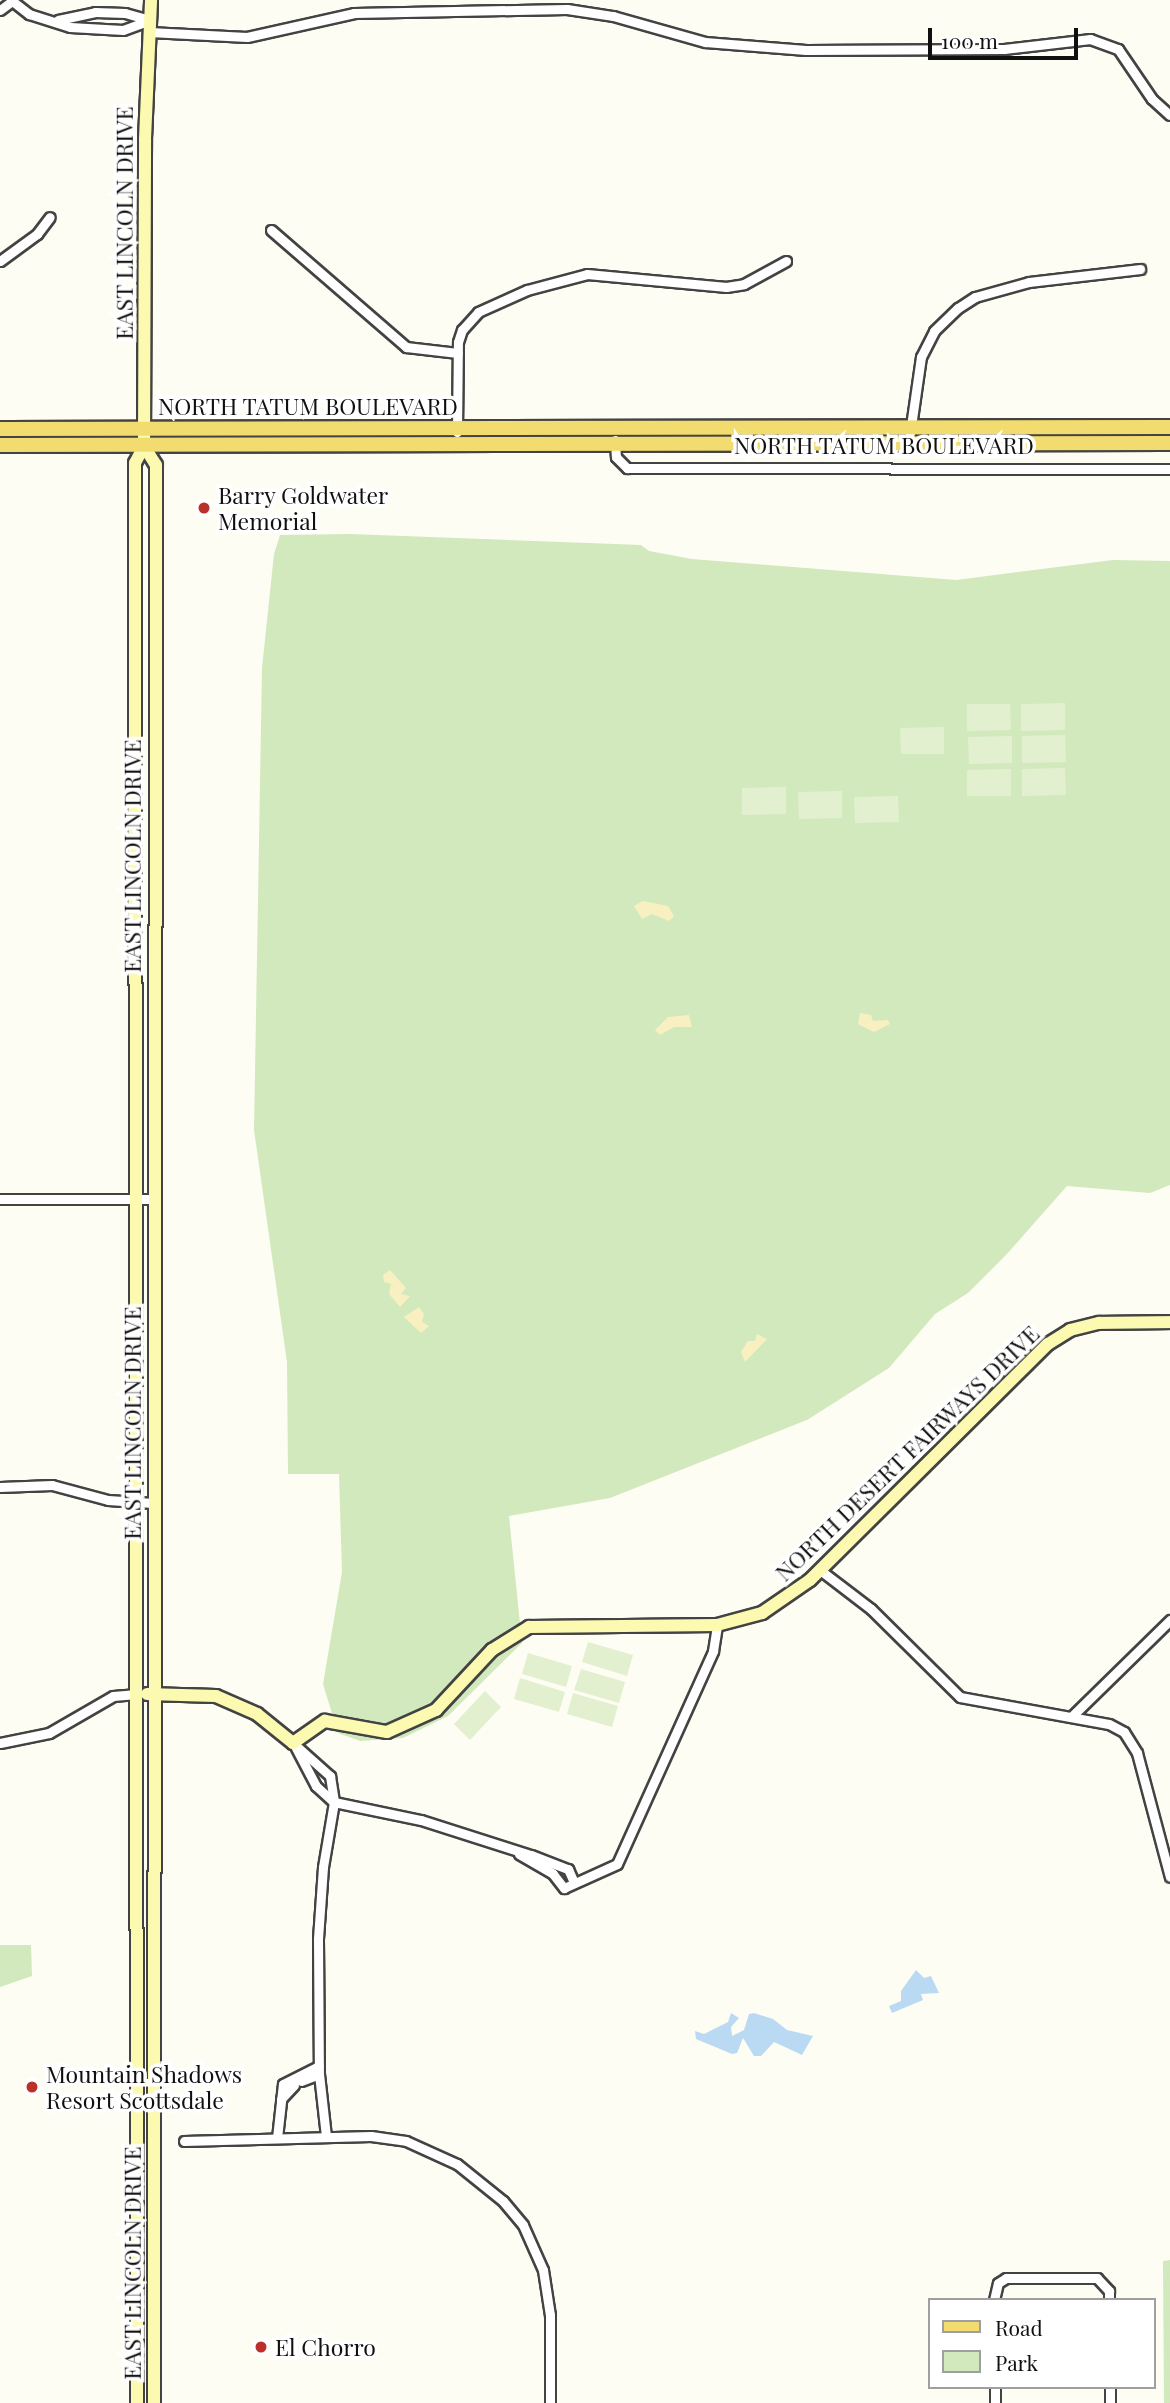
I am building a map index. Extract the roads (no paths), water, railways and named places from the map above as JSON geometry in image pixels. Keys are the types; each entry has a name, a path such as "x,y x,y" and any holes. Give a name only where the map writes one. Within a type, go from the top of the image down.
{"main road":[{"name":"EAST LINCOLN DRIVE","path":"137,2403 135,463 144,446 151,0"},
{"name":"NORTH TATUM BOULEVARD","path":"0,429 1170,427"},
{"name":"NORTH TATUM BOULEVARD","path":"0,445 1170,443"},
{"name":"EAST LINCOLN DRIVE","path":"144,446 156,465 152,2166 154,2403"},
{"name":"NORTH DESERT FAIRWAYS DRIVE","path":"293,1744 325,1721 369,1732 414,1723 449,1698 499,1643 529,1627 717,1625 778,1604 820,1570 1048,1344 1070,1330 1098,1323 1170,1322"},
{"path":"136,1694 216,1696 242,1705 293,1744"},
{"path":"136,1894 153,1894"},
{"path":"137,2086 144,2100 145,2154 152,2166"}],"street":[{"path":"354,13 355,0"},
{"path":"0,10 12,1 29,15 58,20 125,13 149,26"},
{"path":"58,20 70,27 123,30 149,26 249,36 354,13 567,9 613,16 705,42 806,50 1004,49 1090,39 1118,49 1152,99 1170,115"},
{"path":"89,28 90,16"},
{"path":"0,261 37,234 50,217"},
{"path":"271,230 406,347 458,353"},
{"path":"458,445 458,353 462,330 478,312 566,277 610,274 704,289 729,287 786,261"},
{"path":"910,444 921,357 934,331 958,308 975,297 1029,282 1140,269"},
{"path":"615,428 615,445"},
{"name":"NORTH TATUM BOULEVARD","path":"615,445 620,466 627,468 1170,469"},
{"path":"0,1199 153,1199"},
{"path":"0,1487 52,1485 136,1503 153,1503"},
{"path":"820,1570 871,1609 960,1696 1109,1724 1134,1744 1170,1877"},
{"path":"1071,1717 1170,1620"},
{"path":"519,1854 553,1874 564,1888 573,1880 617,1864 713,1651 717,1625"},
{"path":"0,1743 49,1733 113,1696 136,1694"},
{"path":"293,1744 316,1786 334,1802 421,1820 568,1869 573,1880"},
{"path":"293,1744 325,1769 334,1802 323,1867 318,1939 319,2070 326,2136"},
{"path":"278,2103 298,2083 319,2070"},
{"path":"277,2138 278,2103 283,2084 319,2070"},
{"path":"184,2141 326,2136 389,2138 427,2149 457,2164 503,2201 532,2244 548,2293 550,2403"},
{"path":"994,2298 998,2283 1006,2278 1097,2278 1109,2291 1109,2298"}],"water":[{"path":"916,1970 924,1978 931,1976 939,1993 921,1994 923,2000 892,2013 889,2006 901,2001 901,1991"},
{"path":"731,2013 739,2018 731,2027 732,2036 744,2030 749,2014 754,2013 773,2019 787,2030 813,2036 802,2055 774,2042 761,2056 754,2056 743,2038 737,2053 732,2054 696,2039 695,2031 704,2034 728,2022"}],"place":[{"name":"Barry Goldwater Memorial","path":"204,508"},
{"name":"Mountain Shadows Resort Scottsdale","path":"32,2087"},
{"name":"El Chorro","path":"261,2347"}]}
